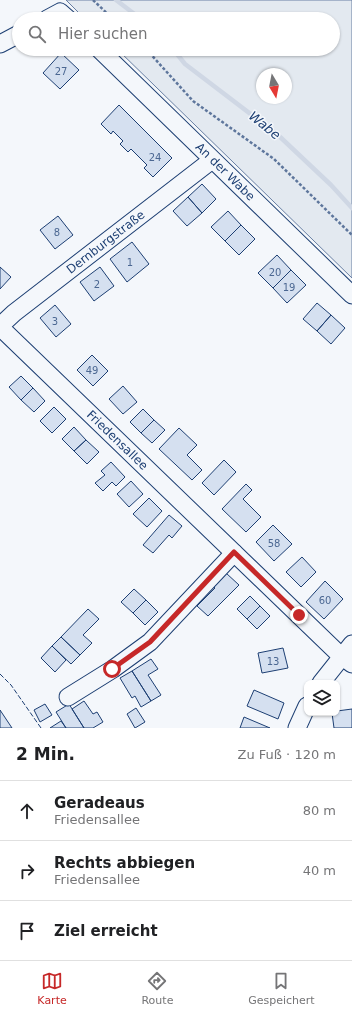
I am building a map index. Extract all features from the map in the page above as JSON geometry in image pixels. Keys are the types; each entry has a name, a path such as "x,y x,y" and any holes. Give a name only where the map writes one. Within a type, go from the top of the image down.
{"street":[{"path":"0,44 12,38"},
{"name":"An der Wabe","path":"106,56 352,295"},
{"name":"Dernburgstraße","path":"0,327 14,313 212,160"},
{"name":"Friedensallee","path":"0,327 234,552 348,655"},
{"path":"68,697 112,669 150,642 234,552"},
{"path":"324,680 348,655"},
{"path":"297,728 304,713"}],"path":[{"path":"93,0 106,12"},
{"path":"152,56 193,101 274,159 352,235"}],"shaded area":[{"path":"66,0 352,0 352,278 124,56 340,56 340,12 78,12"}],"building":[{"path":"58,56 64,56 79,70 60,89 43,73"},
{"path":"119,105 172,158 153,177 144,168 147,165 131,149 128,152 120,144 123,141 113,131 111,134 101,124"},
{"path":"202,184 216,199 202,213 188,197"},
{"path":"188,197 202,213 187,226 173,211"},
{"path":"228,211 241,225 225,241 211,227"},
{"path":"58,216 73,235 55,249 40,230"},
{"path":"241,225 255,239 239,255 225,241"},
{"path":"132,242 149,264 127,282 110,259"},
{"path":"277,255 291,270 273,288 258,273"},
{"path":"0,267 11,277 0,289"},
{"path":"100,267 114,286 94,301 80,282"},
{"path":"291,270 306,285 287,303 273,288"},
{"path":"317,303 331,315 317,331 303,319"},
{"path":"55,305 71,324 56,337 40,318"},
{"path":"331,315 345,328 331,344 317,331"},
{"path":"92,355 108,371 93,386 77,370"},
{"path":"21,376 33,388 21,400 9,387"},
{"path":"123,386 137,402 123,414 109,399"},
{"path":"33,388 45,401 34,412 21,400"},
{"path":"54,407 66,419 52,433 40,421"},
{"path":"143,409 154,420 141,433 130,422"},
{"path":"154,420 165,430 152,443 141,433"},
{"path":"74,427 86,440 74,451 62,439"},
{"path":"179,428 197,445 187,455 202,470 192,480 159,449"},
{"path":"86,440 99,452 87,464 74,451"},
{"path":"224,460 236,472 214,495 202,483"},
{"path":"111,462 125,477 116,486 112,482 103,491 95,483 105,475 101,471"},
{"path":"131,481 143,494 129,507 117,494"},
{"path":"246,484 252,490 243,499 261,517 246,532 222,509"},
{"path":"149,498 162,511 147,527 133,514"},
{"path":"169,515 182,526 172,538 169,535 153,553 143,545"},
{"path":"273,525 292,544 274,561 256,542"},
{"path":"302,557 316,572 301,587 286,572"},
{"path":"226,573 239,585 208,616 197,606 215,588 213,586"},
{"path":"325,581 343,599 324,619 306,602"},
{"path":"134,589 146,600 133,613 121,602"},
{"path":"250,596 260,606 247,619 237,609"},
{"path":"146,600 158,612 145,625 133,613"},
{"path":"260,606 270,616 257,629 247,619"},
{"path":"88,609 99,619 83,635 92,643 80,655 61,637"},
{"path":"61,637 80,655 71,664 52,646"},
{"path":"52,646 66,660 55,672 41,658"},
{"path":"283,648 288,668 262,673 258,653"},
{"path":"151,659 158,669 148,675 161,695 151,701 132,671"},
{"path":"132,671 151,701 141,707 135,696 132,698 120,678"},
{"path":"254,690 284,703 278,719 247,706"},
{"path":"84,701 93,714 97,712 103,722 93,728 84,728 72,709"},
{"path":"45,704 52,715 40,722 34,710"},
{"path":"69,704 84,728 66,728 56,712"},
{"path":"136,708 145,722 135,728 127,714"},
{"path":"352,709 352,728 334,728 332,716 340,716 340,711"},
{"path":"0,710 12,728 0,728"},
{"path":"244,717 270,728 240,728"},
{"path":"61,721 66,728 50,728"}],"waterway":[{"name":"Wabe","path":"116,0 132,12"},
{"name":"Wabe","path":"179,56 185,64 278,135 331,185 352,208"}],"fence":[{"path":"0,674 11,685 41,728"}],"route":[{"path":"112,669 150,642 234,552 299,615"}]}
